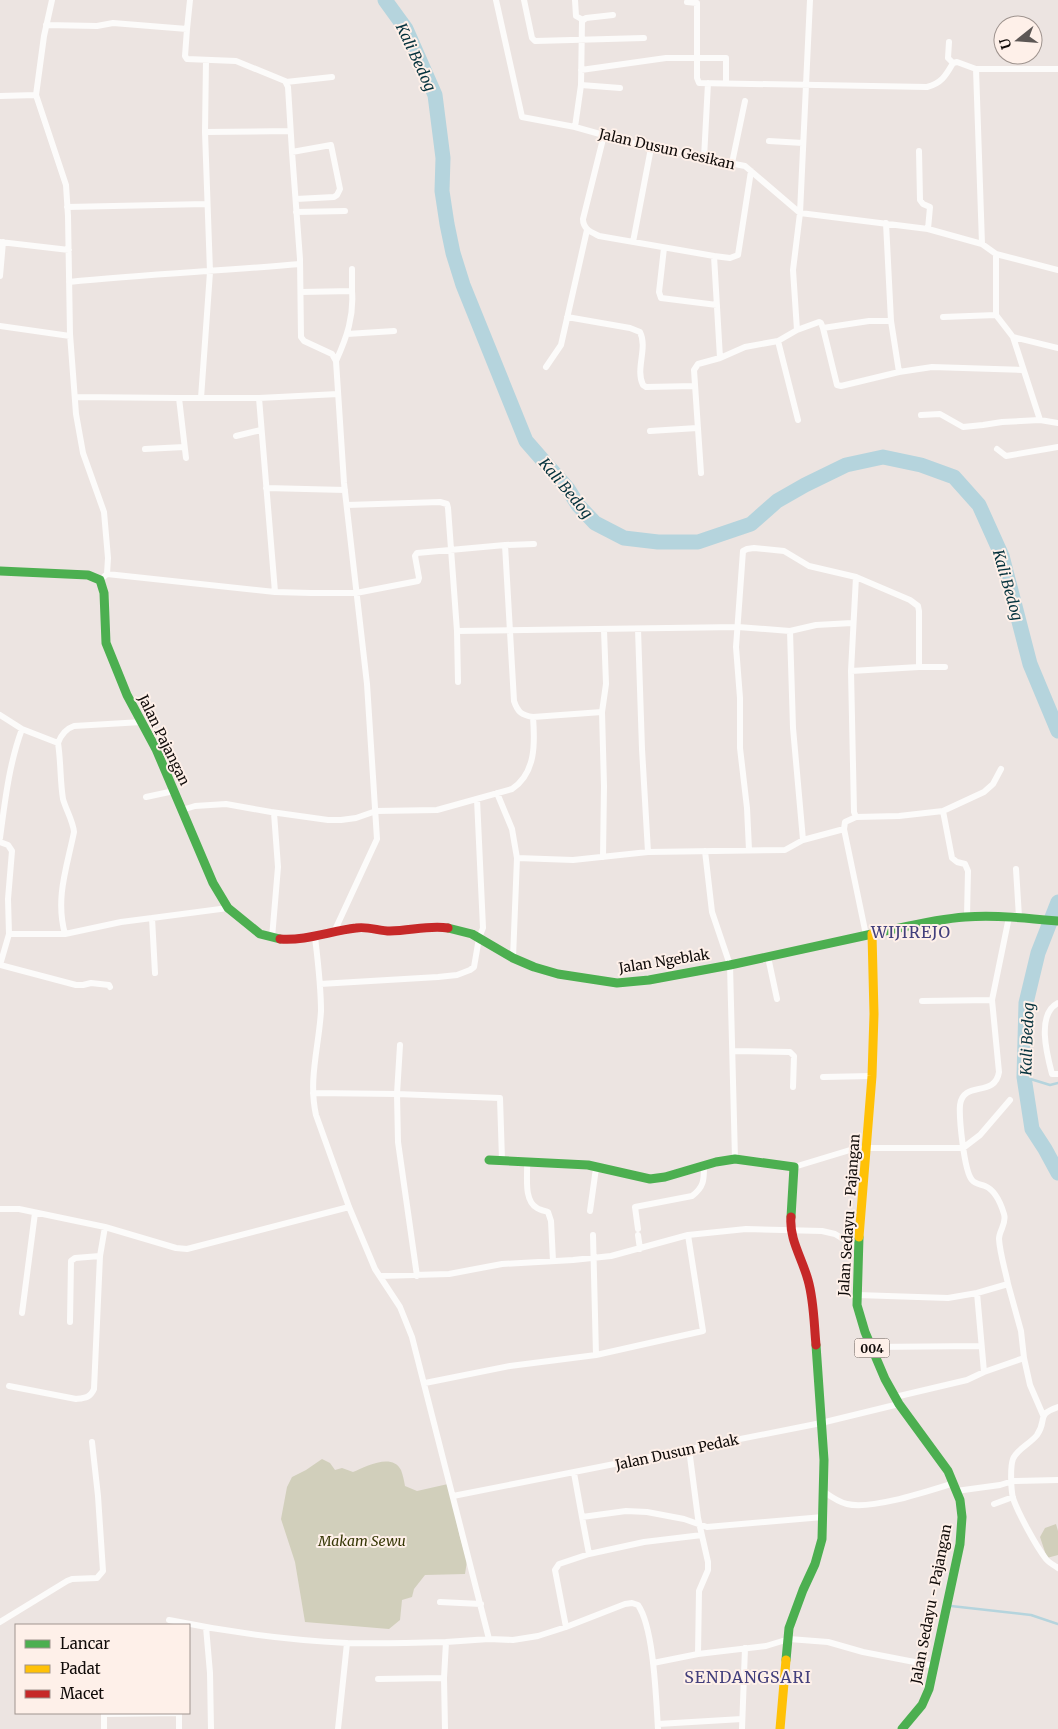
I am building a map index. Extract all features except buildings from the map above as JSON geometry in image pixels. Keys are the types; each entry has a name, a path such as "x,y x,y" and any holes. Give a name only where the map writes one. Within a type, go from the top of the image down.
{"main road":[{"path":"0,571 88,575 100,580"},
{"name":"Jalan Pajangan","path":"100,580 104,593 107,648 127,695 142,722 174,791 213,883 228,908 260,934 272,938 292,940 315,937"},
{"name":"Jalan Ngeblak","path":"315,937 355,928 389,930 433,926 465,931 513,958 534,967 558,974 618,983 649,980 730,965 941,919 968,916 1058,921"},
{"name":"Jalan Sedayu - Pajangan","path":"869,934 874,1005 872,1076 858,1248 857,1295 859,1315 871,1347 897,1400 948,1471 962,1509 963,1526 929,1689 922,1705 902,1729"},
{"path":"489,1160 588,1165 650,1179 735,1159 794,1167 790,1230 808,1278 812,1295 824,1460 823,1517 820,1549 789,1628 780,1729"}],"street":[{"path":"52,0 46,26 36,95 66,185 70,336 76,414 84,453 104,512 108,558 107,574 100,580"},
{"path":"190,0 186,59 236,61 286,82 332,77"},
{"name":"Jalan Dusun Gesikan","path":"496,0 522,117 575,127 651,148 745,166 800,213"},
{"path":"524,0 532,38 535,41 644,38"},
{"path":"575,0 576,15 583,20"},
{"path":"796,330 793,270 800,213 810,0"},
{"path":"687,2 697,3 699,83 928,87 936,85 943,79 953,63"},
{"path":"583,20 613,15"},
{"path":"575,127 581,85 580,41 583,20"},
{"path":"46,26 97,26 119,23 187,29"},
{"path":"949,42 948,56 953,63"},
{"path":"581,70 649,59 726,56 726,83"},
{"path":"201,398 210,272 204,132 206,60"},
{"path":"953,63 957,62 976,69 1058,70"},
{"path":"976,69 982,244"},
{"path":"286,82 288,87 296,198 302,339 332,354 336,361"},
{"path":"704,158 708,83"},
{"path":"581,85 620,88"},
{"path":"0,96 36,95"},
{"path":"732,163 745,101"},
{"path":"204,132 290,131"},
{"path":"604,135 583,218 583,223 587,230 599,236 730,258 738,254 751,171"},
{"path":"769,140 803,143"},
{"path":"292,152 331,145 340,189 334,197 296,198"},
{"path":"634,242 651,148"},
{"path":"919,151 920,200 923,204 930,207 928,229"},
{"path":"68,208 206,204"},
{"path":"296,212 345,210"},
{"path":"800,213 928,229 982,244 996,254 1058,270"},
{"path":"886,223 891,321 899,372"},
{"path":"546,367 561,345 587,230"},
{"path":"0,276 2,242 68,250"},
{"path":"664,248 659,292 661,298 717,305"},
{"path":"996,254 996,315 1013,337 1022,370 1040,420"},
{"path":"714,256 720,358"},
{"path":"69,282 156,273 210,272 300,264"},
{"path":"334,932 377,839 367,684 345,490 336,361 351,321 352,269"},
{"path":"301,292 352,290"},
{"path":"943,317 996,315"},
{"path":"567,317 630,328 640,332 643,338 642,386 695,386"},
{"path":"823,328 891,321"},
{"path":"700,473 695,366 745,348 778,341 796,330 819,322 823,328 838,386 899,372 932,367 1022,370"},
{"path":"0,326 70,336"},
{"path":"347,334 394,331"},
{"path":"1013,337 1058,348"},
{"path":"778,341 798,420"},
{"path":"75,397 259,398 338,394"},
{"path":"178,398 186,458"},
{"path":"259,398 274,592"},
{"path":"921,415 940,414 963,427 1040,420 1058,423"},
{"path":"650,431 697,428"},
{"path":"236,436 261,430"},
{"path":"145,449 184,447"},
{"path":"997,450 1006,456 1058,447"},
{"path":"266,488 345,490"},
{"path":"347,505 440,502 444,503 448,508 457,631 458,682"},
{"path":"107,574 274,592 356,592 418,581 416,554 534,544"},
{"path":"505,545 514,701 519,712 523,716 534,717 602,712"},
{"path":"749,850 747,808 740,748 740,698 736,647 742,553 745,549 784,551 810,567 856,577 897,594 918,606 920,611 919,667"},
{"path":"856,577 850,671 853,807 856,817"},
{"path":"457,631 738,627 790,631 816,625 852,623"},
{"path":"638,629 648,852"},
{"path":"603,857 602,712 606,684 604,630"},
{"path":"790,631 793,728 803,840"},
{"path":"850,671 919,667 945,668"},
{"path":"0,715 22,729 58,744"},
{"path":"182,810 195,806 226,804 274,813 341,820 356,818 376,811 437,810 512,789 518,785 533,758 534,717"},
{"path":"65,934 61,914 63,881 74,832 63,798 58,744 63,733 68,728 74,726 142,722"},
{"path":"0,838 15,748 22,729"},
{"path":"869,934 844,829 846,822 852,817 898,816 943,811 984,792 993,784 1001,769"},
{"path":"146,797 174,791"},
{"path":"497,793 512,829 517,858 513,958"},
{"path":"320,984 457,975 474,967 479,938 483,928 477,799"},
{"path":"943,811 952,858 957,862 966,864 968,871 968,916"},
{"path":"272,938 278,866 274,813"},
{"path":"517,858 573,860 648,852 785,850 803,840 844,829"},
{"path":"0,842 8,845 12,852 8,899 9,934 0,965 76,985 104,983 109,984 110,987"},
{"path":"705,851 712,912 730,965 735,1159"},
{"path":"1016,869 1022,918"},
{"path":"9,934 65,934 121,922 228,908"},
{"path":"1009,917 992,1000 999,1072 998,1079 989,1088 968,1092 963,1097 960,1105 963,1148 971,1180 989,1188 996,1196 1004,1214 1005,1220 999,1237 1008,1284 1021,1331 1030,1386 1043,1415 1042,1425 1038,1434 1016,1454 1012,1461 1013,1496 1041,1552 1047,1561 1058,1568"},
{"path":"152,918 155,973"},
{"path":"315,937 321,1012 312,1093 316,1115 349,1207 380,1276 400,1307 407,1323 425,1383 489,1638"},
{"path":"768,957 777,999"},
{"path":"922,1001 992,1000"},
{"path":"1058,1003 1053,1006 1048,1017 1045,1035 1052,1074 1058,1074"},
{"path":"400,1045 397,1094 398,1142 417,1276"},
{"path":"733,1051 790,1052 794,1056 793,1088"},
{"path":"822,1078 872,1076"},
{"path":"312,1093 500,1098 502,1160"},
{"path":"794,1167 850,1150 867,1148 963,1148 980,1135 1010,1100"},
{"path":"527,1161 528,1194 531,1203 537,1209 548,1212 551,1221 553,1261"},
{"path":"640,1249 635,1207 692,1196 700,1190 704,1181 704,1166"},
{"path":"590,1211 596,1168"},
{"path":"0,1209 19,1209 105,1228 176,1248 187,1249 349,1207"},
{"path":"22,1312 35,1213"},
{"path":"9,1386 76,1399 91,1395 94,1389 100,1256 105,1228"},
{"path":"380,1276 449,1274 502,1264 594,1258 640,1249 688,1235 739,1230 822,1231 834,1234 858,1248"},
{"path":"594,1235 596,1355"},
{"path":"425,1383 510,1366 596,1355 703,1331 688,1235"},
{"path":"70,1322 71,1261 75,1258 100,1256"},
{"path":"857,1295 948,1298 977,1293 1008,1284"},
{"path":"977,1293 984,1372"},
{"path":"871,1347 982,1346"},
{"name":"Jalan Dusun Pedak","path":"453,1496 821,1423 967,1380 1024,1358"},
{"path":"1043,1415 1058,1407"},
{"path":"0,1622 67,1581 97,1578 103,1571 92,1442"},
{"path":"689,1449 708,1570 700,1591 698,1654"},
{"path":"574,1473 589,1554"},
{"path":"823,1491 834,1499 847,1504 863,1504 955,1487 1000,1485 1013,1481 1058,1480"},
{"path":"994,1504 1013,1496"},
{"path":"582,1517 626,1511 641,1511 684,1519 700,1526 714,1527 823,1517"},
{"path":"566,1627 555,1567 559,1564 589,1554 644,1542 702,1536"},
{"path":"440,1602 480,1604"},
{"path":"169,1620 281,1637 347,1643 446,1642 489,1638 513,1640 538,1636 632,1603 638,1605 644,1617 653,1663 658,1727 742,1719"},
{"path":"206,1627 210,1673 211,1729"},
{"path":"653,1663 698,1654 766,1646 789,1639 828,1642 863,1652 935,1666"},
{"path":"445,1729 444,1678 446,1642"},
{"path":"338,1729 347,1643"},
{"path":"742,1729 745,1648"},
{"path":"378,1679 444,1678"},
{"path":"104,1714 104,1729"},
{"path":"179,1714 179,1729"}],"green space":[{"name":"Makam Sewu","path":"322,1459 330,1463 335,1470 342,1468 353,1472 378,1462 391,1462 401,1470 405,1486 417,1491 448,1484 467,1561 465,1574 425,1575 414,1589 412,1597 402,1600 400,1620 389,1629 305,1622 295,1562 281,1519 287,1487 292,1477"},
{"path":"1056,1524 1058,1531 1058,1555 1047,1558 1040,1537 1045,1528"}],"waterway":[{"name":"Kali Bedog","path":"385,0 406,29 435,95 443,158 442,191 453,253 463,285 526,441 568,489 578,505 595,523 624,538 658,542 698,542 751,524 777,501 846,465 883,457 921,465 954,477 979,505 1002,556 1030,664 1058,731"},
{"name":"Kali Bedog","path":"1058,902 1038,953 1026,1003 1024,1077 1032,1129 1058,1173"},
{"path":"1024,1077 1050,1085 1058,1083"},
{"path":"951,1606 1031,1615 1058,1624"}],"traffic: fast":[{"path":"0,571 88,575 100,580 104,593 106,643 127,695 156,749 213,883 228,908 260,934 280,939"},
{"path":"881,932 934,921 977,916 1058,921"},
{"path":"448,928 472,934 513,958 534,967 558,974 617,983 649,980 730,965 872,934"},
{"path":"489,1160 588,1165 650,1179 735,1159 794,1167 791,1217"},
{"path":"859,1237 857,1305 865,1332 885,1379 899,1404 948,1471 960,1500 962,1517 960,1544 929,1689 922,1705 902,1729"},
{"path":"786,1660 789,1628 815,1564 822,1539 824,1460 816,1345"}],"traffic: slow":[{"path":"859,1237 872,1076 874,1014 872,934 881,932"},
{"path":"780,1729 786,1660"}],"traffic: jam":[{"path":"280,939 299,939 346,929 360,928 390,931 433,927 448,928"},
{"path":"791,1217 794,1241 810,1288 816,1345"}],"district":[{"name":"WIJIREJO","path":"911,932"},
{"name":"SENDANGSARI","path":"748,1677"}]}
